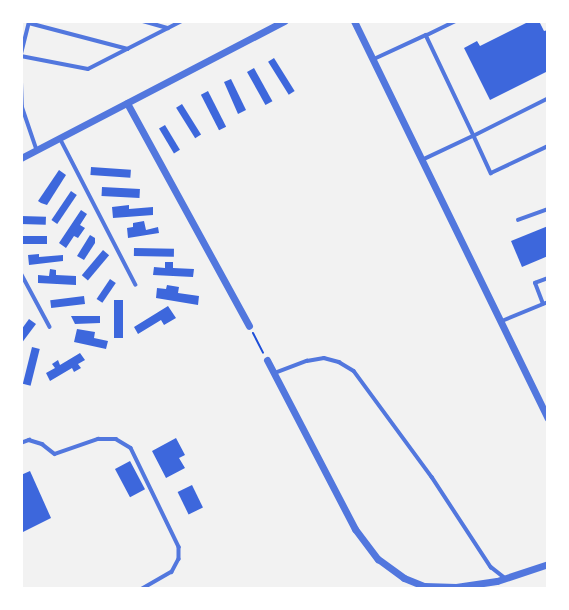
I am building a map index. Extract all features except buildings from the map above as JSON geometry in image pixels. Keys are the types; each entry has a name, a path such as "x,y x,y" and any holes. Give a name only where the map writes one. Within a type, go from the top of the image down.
{"street":[{"path":"21,158 284,21"},
{"path":"354,21 548,418"},
{"path":"127,103 249,326"},
{"path":"267,360 355,529 378,559 404,578 424,586 456,587 506,579 548,564"}],"lane":[{"path":"143,21 169,28"},
{"path":"128,49 29,22 21,55 88,69 128,49 182,21"},
{"path":"373,59 456,21"},
{"path":"426,35 491,173 548,145"},
{"path":"21,68 22,106 37,150"},
{"path":"423,160 548,99"},
{"path":"60,138 136,285"},
{"path":"518,220 548,209"},
{"path":"21,273 50,327"},
{"path":"500,321 545,303 535,283 548,278"},
{"path":"275,373 307,361 324,358 339,362 354,371 432,477 491,567 506,579"},
{"path":"21,443 29,440 42,444 55,454 98,439 116,439 131,448 179,547 179,559 172,572 143,589"}],"path":[{"path":"249,326 267,360"}]}
